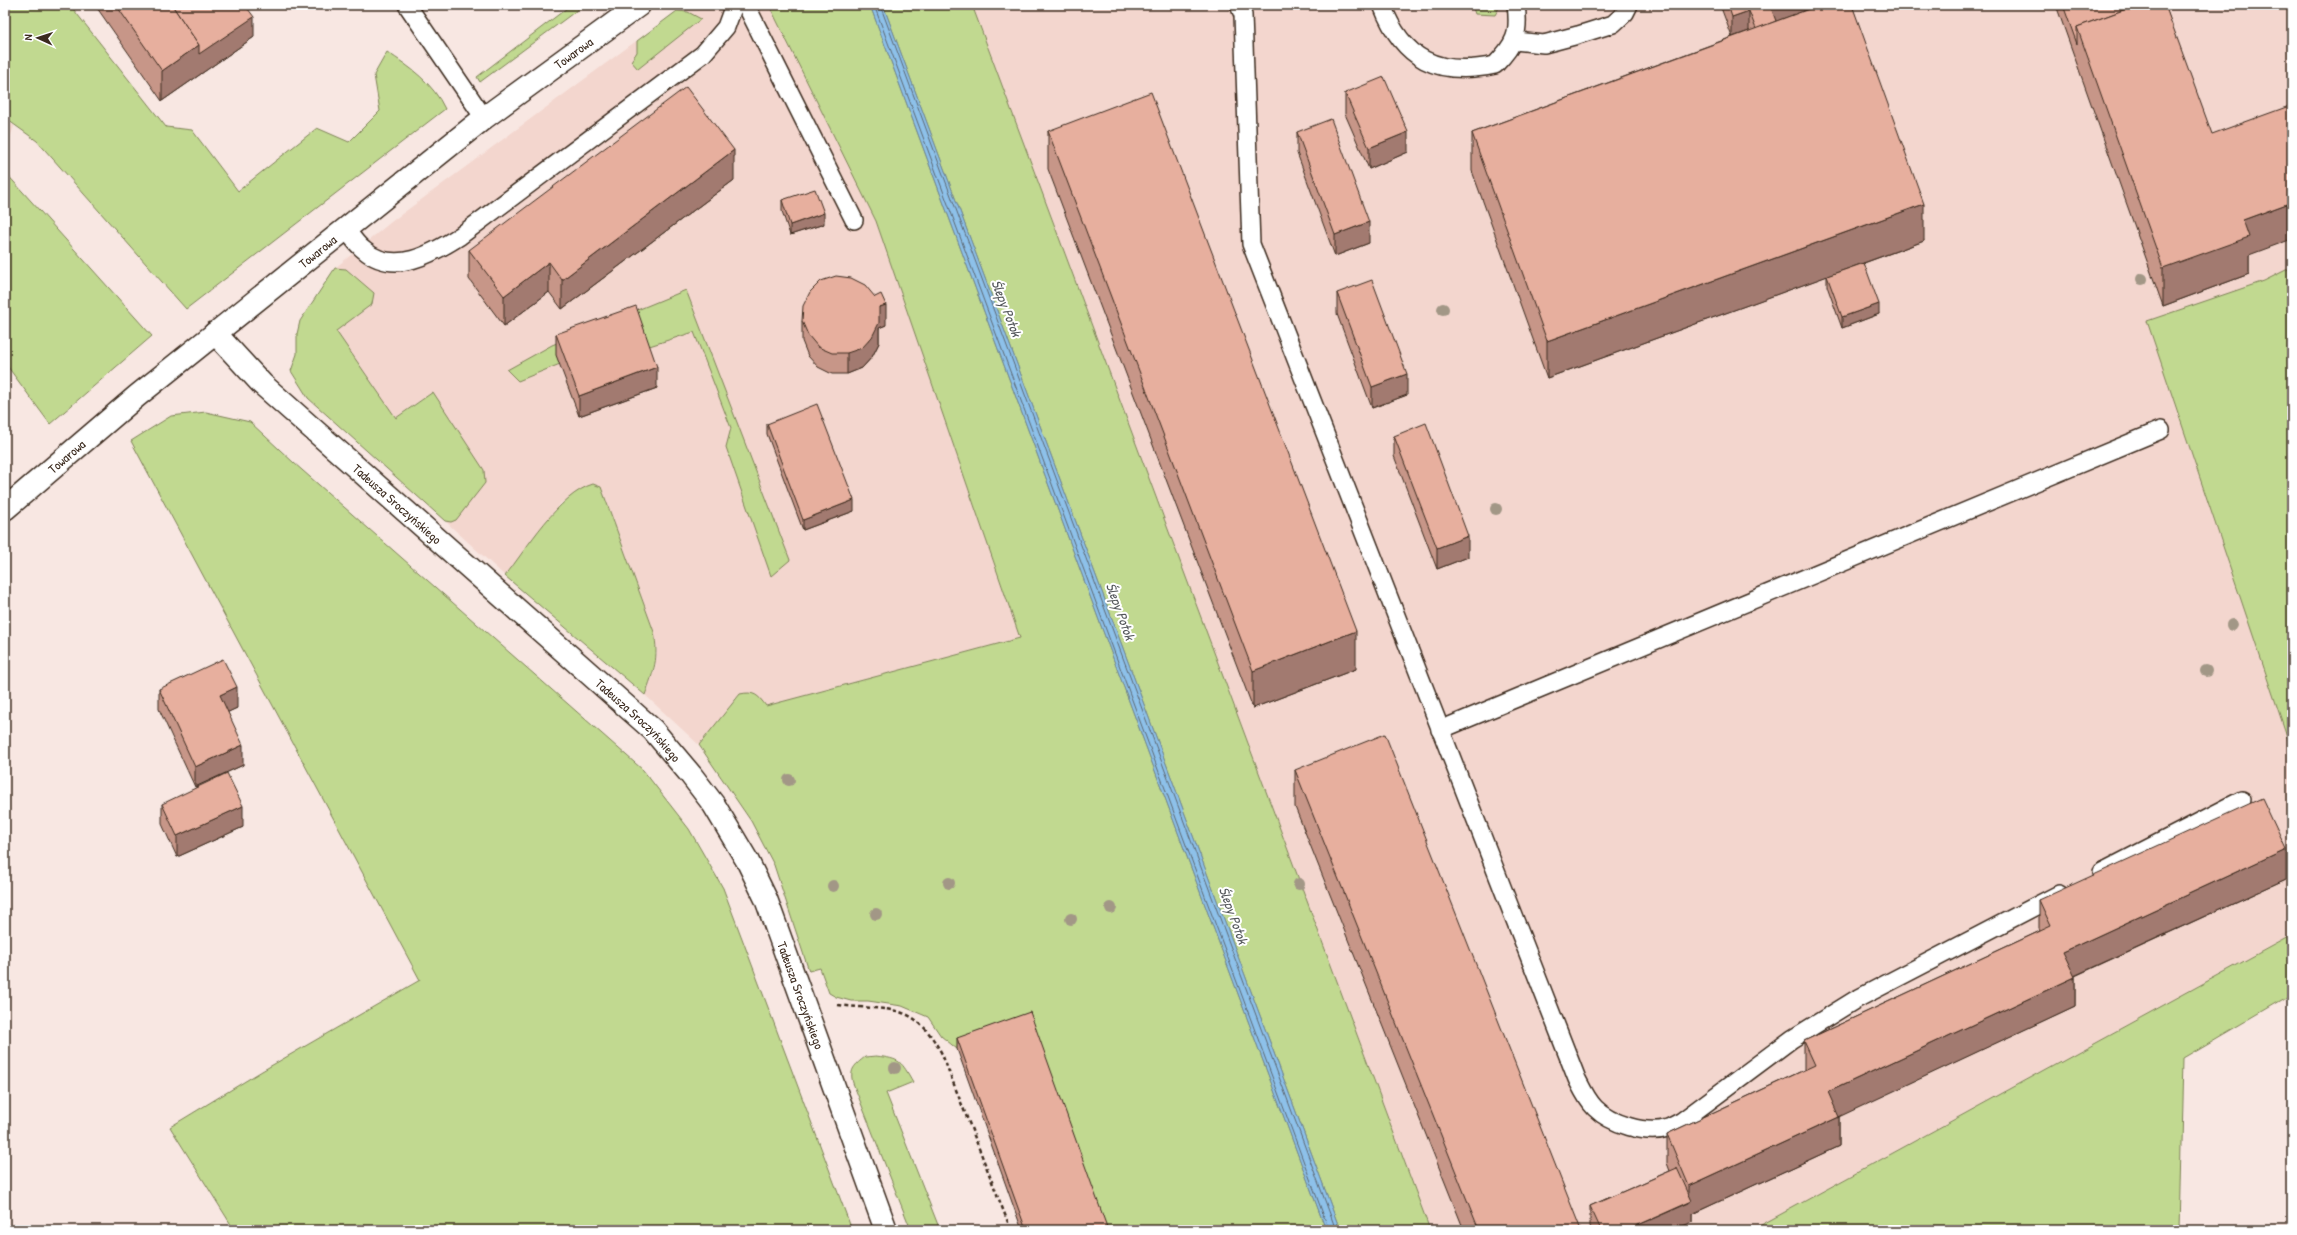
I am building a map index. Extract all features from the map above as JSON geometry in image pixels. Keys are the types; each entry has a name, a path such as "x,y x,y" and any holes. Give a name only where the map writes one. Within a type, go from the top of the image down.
{"street":[{"name":"Towarowa","path":"5,510 137,396 484,118 639,5"},
{"name":"Tadeusza Sroczyńskiego","path":"215,333 262,384 653,730 691,774 730,831 766,899 886,1230"}],"lane":[{"path":"407,5 484,118"},
{"path":"346,229 363,250 375,258 389,261 407,260 437,251 703,54 726,26 734,5"},
{"path":"746,5 854,220"},
{"path":"1239,5 1243,15 1251,244 1577,1079 1595,1108 1608,1118 1636,1127 1653,1130 1668,1128 1682,1121 1792,1039 1855,1000 2242,800"},
{"path":"1382,5 1401,42 1415,56 1432,64 1454,69 1476,69 1495,65 1514,41 1519,25 1516,5"},
{"path":"1514,41 1544,44 1585,33 1613,24 1625,13 1629,5"},
{"path":"1440,730 2161,430"}],"path":[{"path":"834,1004 897,1010 913,1017 923,1024 933,1036 942,1054 1011,1230"}],"shaded area":[{"path":"685,5 769,5 876,221 1020,638 766,706 740,694 699,745 645,695 655,669 657,651 654,632 601,487 561,503 505,576 445,521 451,522 433,392 396,418 335,331 372,304 373,293 346,269 335,268 391,222"},
{"path":"972,5 2292,5 2292,935 1752,1230 1430,1230"},
{"path":"5,118 14,126 5,154"}],"green space":[{"path":"5,5 70,5 166,127 192,130 238,191 317,128 349,142 380,111 374,75 387,52 420,76 434,91 445,109 186,309 37,141 5,118"},
{"path":"571,5 584,5 480,82 477,77"},
{"path":"769,5 870,5 1326,1230 1105,1230 1030,1023 957,1049 941,1036 928,1017 902,1006 868,1001 851,1001 836,997 829,993 820,968 809,971 774,865 751,821 699,745 740,694 749,693 755,695 761,699 766,706 1020,638 876,221"},
{"path":"883,5 972,5 1430,1230 1340,1230"},
{"path":"1472,5 1500,6 1495,15 1475,14"},
{"path":"677,11 688,12 701,19 638,69 631,61 637,52 637,41"},
{"path":"5,172 152,336 50,424 5,363"},
{"path":"2292,267 2292,751 2147,321 2264,281"},
{"path":"335,268 346,269 374,293 372,304 336,331 396,418 433,392 484,470 485,483 456,520 451,522 445,521 308,398 291,371 297,354 297,334 300,321"},
{"path":"686,290 790,560 771,576 726,447 731,428 694,332 643,348 560,364 518,381 507,370 552,345"},
{"path":"206,412 250,422 294,463 643,770 689,829 723,888 852,1230 232,1230 230,1223 170,1127 262,1071 420,980 131,441 171,416"},
{"path":"593,484 601,487 654,632 656,650 655,664 645,695 505,576 544,523 556,510 580,490"},
{"path":"2292,935 2292,994 2183,1058 2179,1230 1752,1230"},
{"path":"876,1056 891,1058 899,1062 903,1065 913,1082 886,1093 940,1230 911,1230 853,1083 852,1071 856,1065 865,1057"}],"water":[{"path":"870,5 883,5 1340,1230 1326,1230"}],"building":[{"path":"116,5 172,5 199,45 162,71"},
{"path":"172,5 245,5 254,17 199,54 199,45"},
{"path":"1728,5 1770,5 1776,21 1756,29 1749,11 1732,17"},
{"path":"1820,5 1852,5 1924,204 1547,341 1472,133"},
{"path":"2063,5 2137,5 2077,27 2077,44"},
{"path":"2137,5 2165,5 2212,134 2292,105 2292,202 2243,220 2249,237 2163,268 2077,27"},
{"path":"1384,77 1408,132 1369,148 1345,93"},
{"path":"686,87 734,150 562,280 549,262 504,296 469,250"},
{"path":"1151,92 1356,631 1253,671 1048,131"},
{"path":"1331,119 1369,222 1335,235 1297,132"},
{"path":"815,189 824,213 790,225 782,200"},
{"path":"1864,263 1879,304 1842,317 1827,276"},
{"path":"836,276 851,278 865,285 875,297 881,294 886,305 879,307 879,323 872,337 862,348 847,353 832,353 818,347 808,335 802,321 803,306 810,292 821,281"},
{"path":"1372,280 1407,374 1372,387 1337,293"},
{"path":"636,306 657,367 579,396 556,334"},
{"path":"817,404 854,500 803,520 767,424"},
{"path":"1426,423 1468,536 1437,548 1394,436"},
{"path":"223,659 237,687 220,695 243,745 195,767 159,689"},
{"path":"1385,734 1581,1230 1479,1230 1295,770"},
{"path":"227,773 243,806 177,836 162,804"},
{"path":"2262,798 2286,849 2063,952 2075,977 1828,1092 1839,1117 1689,1186 1667,1134 1815,1065 1804,1041 2051,926 2039,900"},
{"path":"1030,1012 1108,1230 1026,1230 957,1038"},
{"path":"1677,1168 1692,1201 1627,1230 1601,1230 1590,1206"}],"water label":[{"name":"Ślepy Potok","path":"1007,308"},
{"name":"Ślepy Potok","path":"1121,611"},
{"name":"Ślepy Potok","path":"1234,915"}]}
